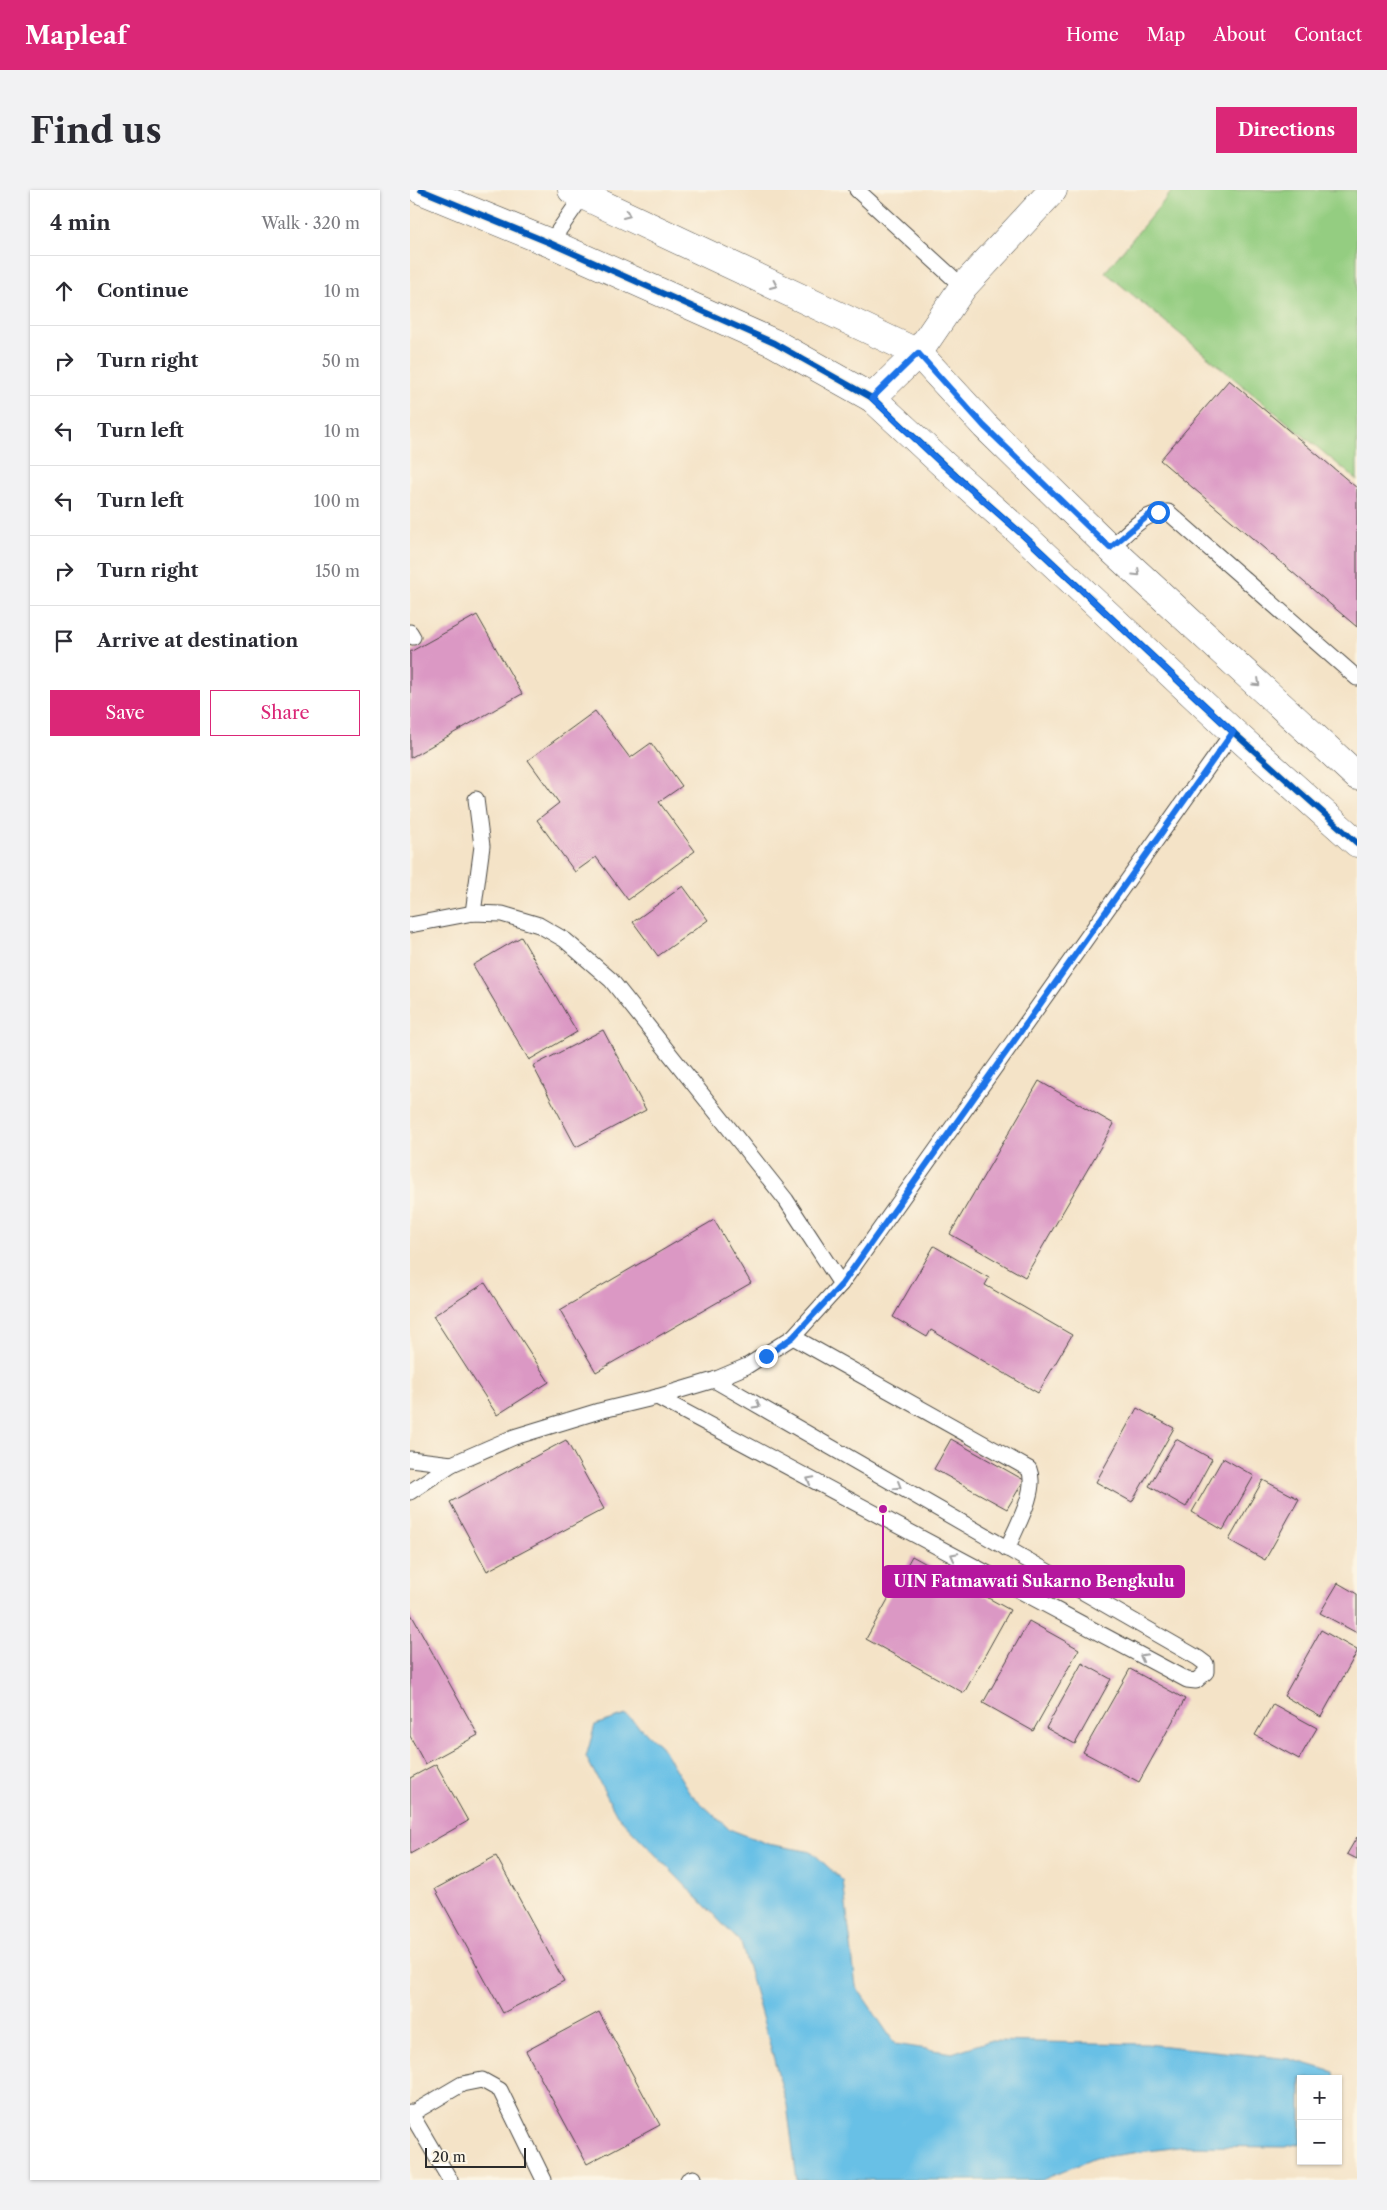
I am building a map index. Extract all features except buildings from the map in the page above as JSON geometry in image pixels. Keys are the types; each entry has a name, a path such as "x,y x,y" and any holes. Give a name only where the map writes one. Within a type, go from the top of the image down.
{"street":[{"path":"420,190 550,243 774,343 872,398 944,466 1024,536 1233,732 1357,843"},
{"path":"872,398 918,353 963,287 1053,190"},
{"path":"581,191 918,353 984,426 1110,548 1357,776"}],"lane":[{"path":"857,190 963,287"},
{"path":"550,243 581,191"},
{"path":"1110,548 1149,515 1158,512 1168,512 1357,678"},
{"path":"410,1492 452,1464 514,1437 599,1411 657,1397 714,1380 754,1363 793,1337 842,1284 1233,732"},
{"path":"473,913 482,846 476,799"},
{"path":"410,925 473,913 502,914 538,925 565,940 611,980 786,1200 842,1284"},
{"path":"793,1337 1029,1469 1031,1474 1031,1492 1007,1549"},
{"path":"657,1397 1186,1680 1196,1681 1206,1672 1206,1664 1198,1658 714,1380"},
{"path":"410,1459 452,1464"},
{"path":"450,2180 411,2113 462,2084 482,2080 500,2090 544,2180"}],"green space":[{"path":"1173,190 1357,190 1357,480 1105,272"}],"water":[{"path":"626,1715 661,1746 690,1793 729,1829 768,1844 812,1852 843,1881 856,1986 895,2044 952,2053 989,2041 1147,2044 1290,2059 1334,2072 1334,2075 1297,2075 1297,2144 1285,2147 1186,2146 1095,2158 1042,2180 797,2180 787,2105 741,1943 617,1815 586,1757 595,1725"}],"cycle path":[{"path":"421,190 550,243 774,343 872,398 1024,536 1233,732 1357,843"}],"place":[{"name":"UIN Fatmawati Sukarno Bengkulu","path":"883,1509"}],"route":[{"path":"766,1356 793,1337 842,1284 1233,732 1024,536 944,466 872,398 918,353 984,426 1110,548 1149,515 1158,512"}]}
